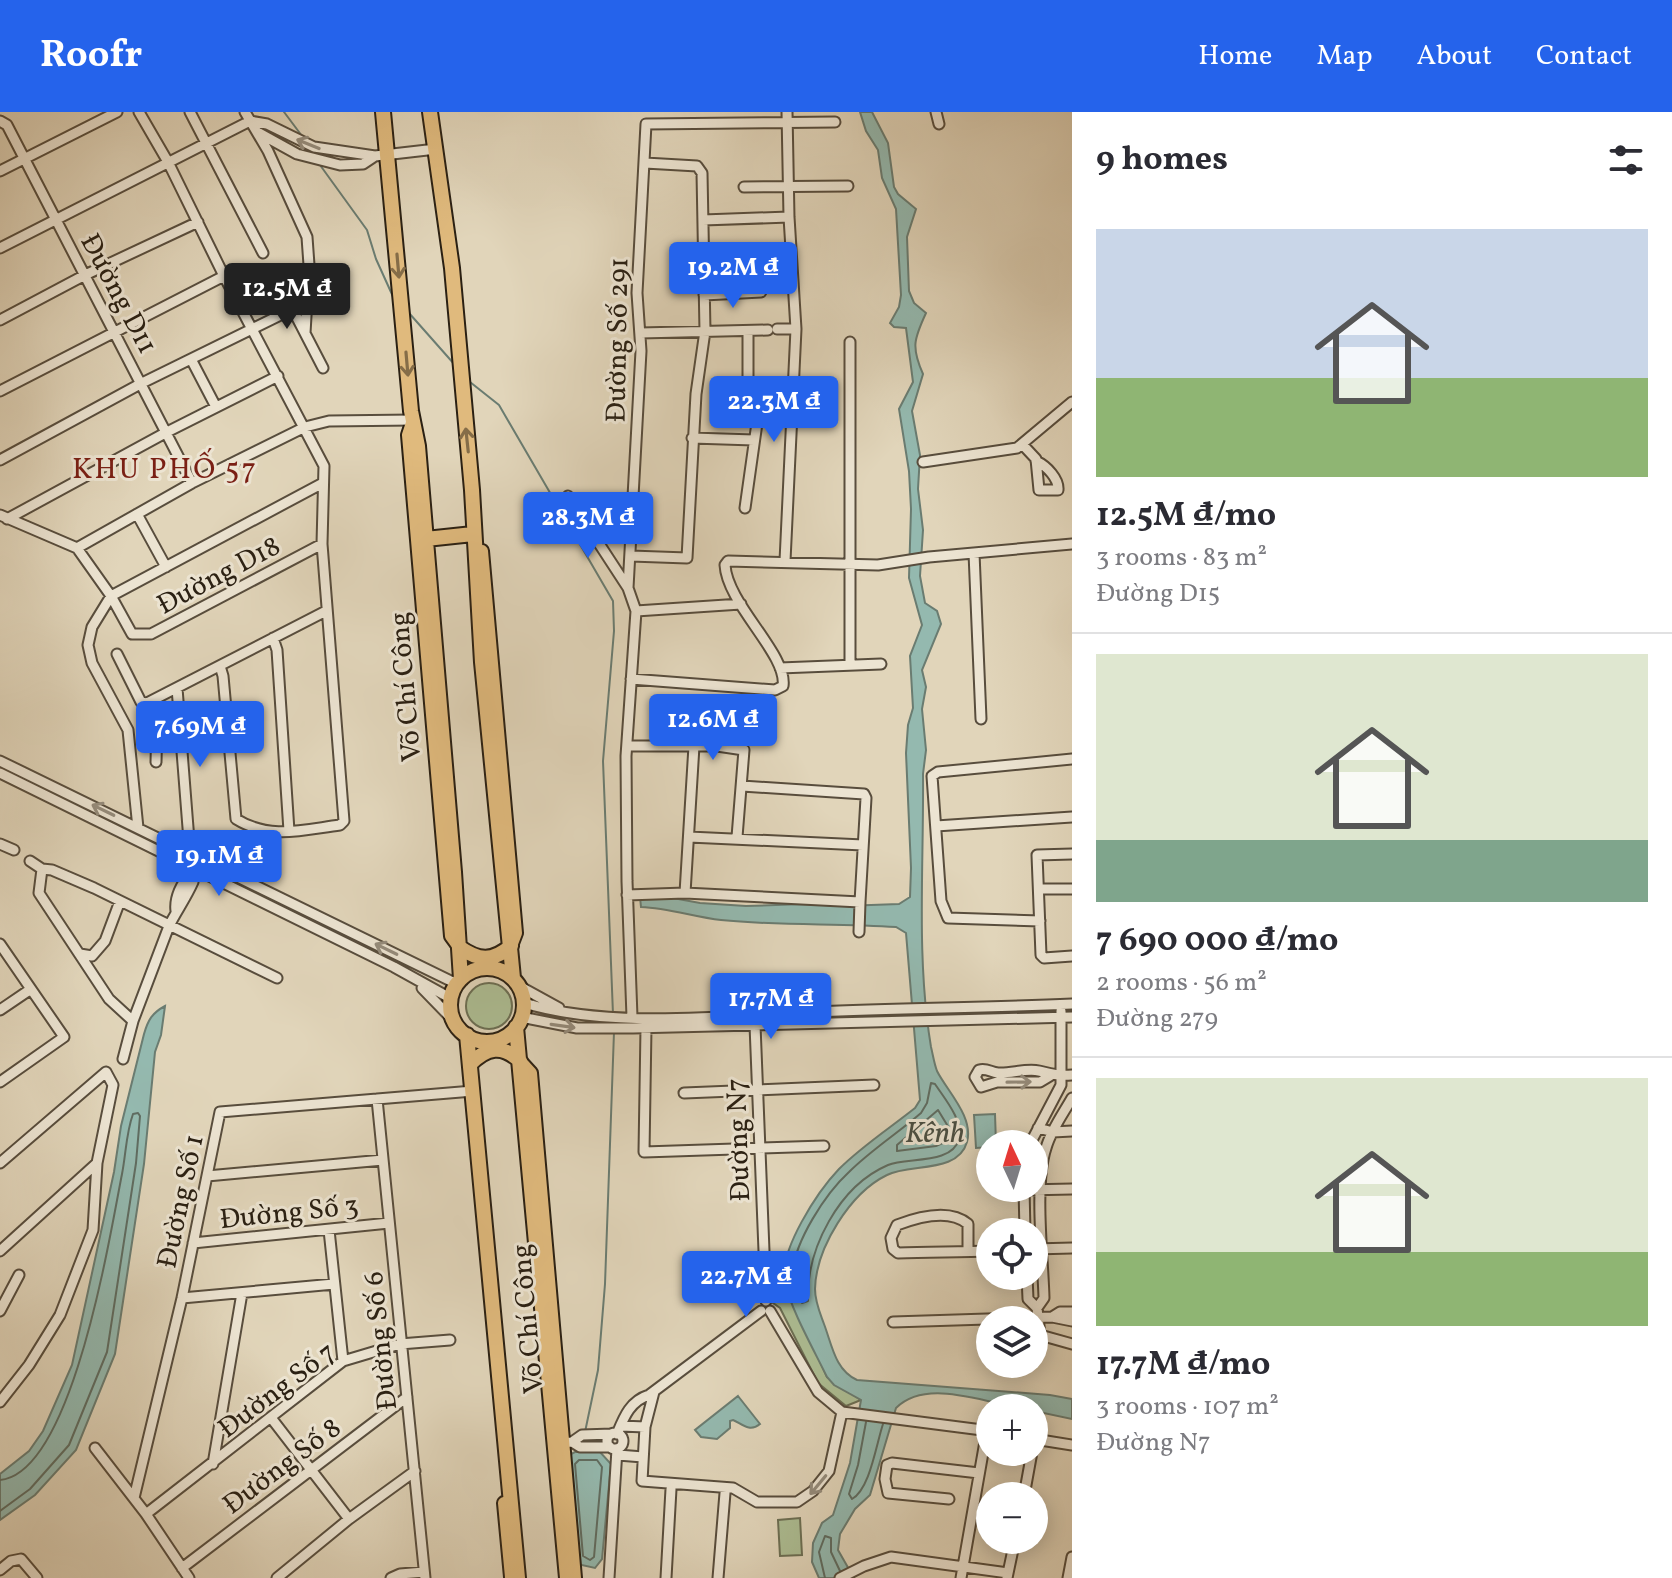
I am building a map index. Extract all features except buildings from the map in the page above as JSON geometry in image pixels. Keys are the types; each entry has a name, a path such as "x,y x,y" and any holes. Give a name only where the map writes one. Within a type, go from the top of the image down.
{"highway":[{"name":"Võ Chí Công","path":"383,112 381,155 394,223 418,446 459,977"},
{"path":"432,114 452,268 472,490 482,662 520,1021 495,1046 467,1040 453,1020 450,998 459,977 481,968 493,968 515,977"},
{"path":"426,539 473,534"},
{"path":"459,947 473,957 487,959 498,956 511,946"},
{"name":"Võ Chí Công","path":"520,1021 520,1061 565,1442 567,1578"},
{"name":"Võ Chí Công","path":"467,1040 518,1578"},
{"path":"470,1064 480,1054 495,1049 504,1049 520,1061"}],"main road":[{"name":"Võ Chí Công","path":"413,420 408,435 451,936 459,947"},
{"path":"472,490 478,500 516,933 511,946"},
{"name":"Võ Chí Công","path":"482,1221 511,1578"},
{"name":"Võ Chí Công","path":"565,1442 575,1578"}],"street":[{"path":"0,171 117,112"},
{"path":"139,112 168,162 252,331 324,466 322,544 344,821 340,825 260,831 236,819 220,666"},
{"path":"190,112 263,253"},
{"path":"936,112 939,124"},
{"path":"0,248 207,142 247,117"},
{"path":"247,117 314,147 332,151 381,155 437,154"},
{"path":"247,117 259,133 307,237 305,333"},
{"path":"785,561 796,329 787,118 835,122"},
{"name":"Đường Số 291","path":"628,588 640,333 637,293 646,124 787,118"},
{"name":"Đường D11","path":"4,123 115,330 192,483"},
{"path":"259,133 297,154 340,165 363,164 381,155"},
{"path":"351,153 352,165"},
{"path":"631,556 687,558 692,438 705,331 702,173 697,166 645,163"},
{"path":"744,187 848,186"},
{"path":"703,220 789,217"},
{"path":"0,320 85,275 198,222"},
{"path":"0,391 224,276"},
{"path":"704,295 761,292"},
{"path":"0,460 142,383 307,302"},
{"path":"293,310 323,368"},
{"path":"640,333 796,329"},
{"path":"745,508 757,412 748,376 748,331"},
{"path":"850,342 850,664"},
{"path":"192,361 216,407"},
{"path":"3,517 278,376"},
{"path":"923,462 1017,448 1072,402"},
{"path":"77,548 192,483 305,427 329,421 413,420"},
{"path":"692,438 754,440"},
{"path":"1022,444 1036,461"},
{"path":"138,828 128,730 92,663 88,645 92,627 111,596 323,483"},
{"path":"568,496 628,588 636,611 627,746 627,895 632,1023"},
{"path":"137,514 166,567"},
{"path":"3,517 77,548 111,596"},
{"name":"Đường D18","path":"111,596 132,634 151,634 322,544"},
{"path":"631,679 780,689 785,682 780,668 729,586 725,565 728,561 878,565 929,557 1072,544"},
{"path":"974,553 981,719"},
{"path":"636,611 741,604"},
{"path":"148,703 326,611"},
{"path":"273,638 277,650 289,831"},
{"path":"117,654 157,722 156,762"},
{"path":"780,668 881,664"},
{"path":"123,1059 133,1021 169,926 176,911 183,906 193,882 191,871 194,855 177,688"},
{"path":"627,746 744,750 737,837"},
{"path":"685,893 694,746"},
{"path":"1040,921 948,918 941,901 933,774 1072,759"},
{"path":"0,761 194,855 459,977"},
{"path":"0,773 191,871 394,967 450,998"},
{"path":"742,786 864,794 859,928"},
{"path":"936,826 1072,817"},
{"path":"689,837 863,845"},
{"path":"0,844 14,850"},
{"path":"1072,854 1037,855 1042,957 1072,956"},
{"path":"30,861 277,978"},
{"path":"42,869 39,893 109,999 133,1021"},
{"path":"1039,889 1072,889"},
{"path":"627,895 685,893 860,904"},
{"path":"80,954 92,956 105,941 120,901"},
{"path":"0,944 64,1037 0,1082"},
{"path":"394,967 434,998 453,1020"},
{"path":"515,977 577,1016 604,1023"},
{"path":"0,1010 31,989"},
{"path":"1061,1004 1066,1017 1067,1076 1038,1128 1053,1132 1072,1131"},
{"path":"520,1021 562,1026 942,1013 1072,1004"},
{"path":"942,1013 1066,1017"},
{"path":"632,1023 646,1028 755,1025 907,1014"},
{"path":"520,1021 577,1016"},
{"name":"Đường N7","path":"755,1025 766,1308"},
{"path":"646,1028 644,1152 824,1146"},
{"path":"1050,1076 1040,1082 997,1082 981,1087 975,1077 983,1068 996,1073 1040,1071 1050,1076 1067,1076"},
{"path":"0,1163 106,1072 113,1085 97,1163 93,1230 60,1315 29,1365 0,1402"},
{"path":"684,1093 874,1085"},
{"name":"Đường Số 1","path":"134,1498 182,1298 220,1112 473,1091"},
{"path":"1048,1145 1072,1098"},
{"name":"Đường Số 6","path":"377,1099 424,1575"},
{"path":"207,1176 383,1160"},
{"path":"0,1251 97,1163"},
{"path":"1048,1190 1072,1189"},
{"path":"968,1251 968,1224 953,1216 918,1217 897,1225 891,1238 893,1249 898,1253 976,1251"},
{"name":"Đường Số 3","path":"193,1243 389,1223"},
{"path":"329,1230 343,1361"},
{"path":"1048,1249 1072,1248"},
{"path":"0,1311 19,1275"},
{"path":"182,1298 334,1284"},
{"path":"213,1464 242,1293"},
{"path":"619,1428 652,1393 766,1308 818,1392 842,1412 976,1429"},
{"path":"1052,1317 1060,1312 1072,1312"},
{"path":"1048,1316 1072,1321"},
{"path":"893,1322 976,1317"},
{"path":"1048,1337 1072,1344"},
{"name":"Đường Số 7","path":"146,1514 343,1361 400,1344 450,1340"},
{"path":"652,1393 645,1427 642,1481 733,1488 757,1502 797,1502 813,1491 829,1471 842,1412"},
{"name":"Đường Số 8","path":"185,1575 310,1470 407,1397"},
{"path":"272,1419 349,1519"},
{"path":"565,1442 582,1435 619,1428 645,1427"},
{"path":"609,1578 615,1450 623,1441 619,1428"},
{"path":"565,1442 643,1457"},
{"path":"1048,1442 1072,1445"},
{"path":"95,1448 146,1514 185,1575"},
{"path":"949,1499 888,1493 885,1479 887,1465 892,1463 979,1473"},
{"path":"961,1578 980,1466"},
{"path":"277,1578 349,1519 415,1471"},
{"path":"666,1578 671,1489"},
{"path":"718,1578 725,1493"},
{"path":"840,1578 891,1557 1008,1576 1012,1554"},
{"path":"1068,1578 1072,1557"},
{"path":"0,1570 11,1561 21,1559 37,1578"},
{"path":"391,1578 424,1575"}],"green space":[{"path":"489,983 505,990 512,1006 505,1022 489,1029 473,1022 466,1006 473,990"},
{"path":"789,1294 827,1377 861,1400 846,1406 818,1383 780,1308 763,1296"},
{"path":"800,1518 802,1555 780,1556 778,1520"}],"water":[{"name":"Kênh","path":"860,112 872,112 888,143 894,187 916,209 907,237 909,291 914,303 926,313 916,343 923,374 912,411 920,455 918,489 923,530 920,576 925,603 937,611 941,624 922,670 926,687 922,709 926,750 923,774 924,979 935,1065 963,1114 968,1133 962,1152 954,1159 887,1175 873,1183 848,1208 821,1256 816,1298 835,1356 844,1370 857,1380 1037,1394 976,1394 976,1399 943,1393 926,1394 896,1408 870,1495 855,1509 840,1534 838,1550 854,1578 819,1578 812,1562 813,1543 822,1523 833,1515 850,1463 861,1400 834,1385 827,1377 792,1304 784,1269 793,1238 830,1179 857,1153 915,1108 920,1100 906,933 896,927 721,920 641,907 640,897 662,896 700,903 746,906 843,906 899,904 910,897 906,753 913,708 910,656 922,625 909,578 909,471 899,409 913,382 906,328 894,327 890,323 899,307 901,295 896,209 882,178 878,150 866,131"},
{"path":"165,1006 155,1052 144,1164 115,1354 76,1450 35,1495 0,1520 0,1474 29,1451 43,1431 72,1365 121,1126 144,1034 151,1017"},
{"path":"995,1114 996,1130 976,1130 976,1148 974,1115"},
{"path":"1048,1395 1072,1399 1072,1419 1048,1414"},
{"path":"738,1396 760,1424 749,1427 733,1420 730,1421 730,1428 717,1439 701,1437 695,1430"},
{"path":"575,1452 600,1452 611,1464 602,1559 595,1568 577,1564 569,1455"}],"waterway":[{"path":"284,112 302,136"},
{"path":"320,165 367,230 395,301"},
{"path":"409,313 455,365"},
{"path":"470,382 499,405 613,601 614,631 603,761 613,1014"},
{"path":"585,1432 598,1370 605,1284 614,1032"}],"district":[{"name":"KHU PHỐ 57","path":"165,468"}]}
